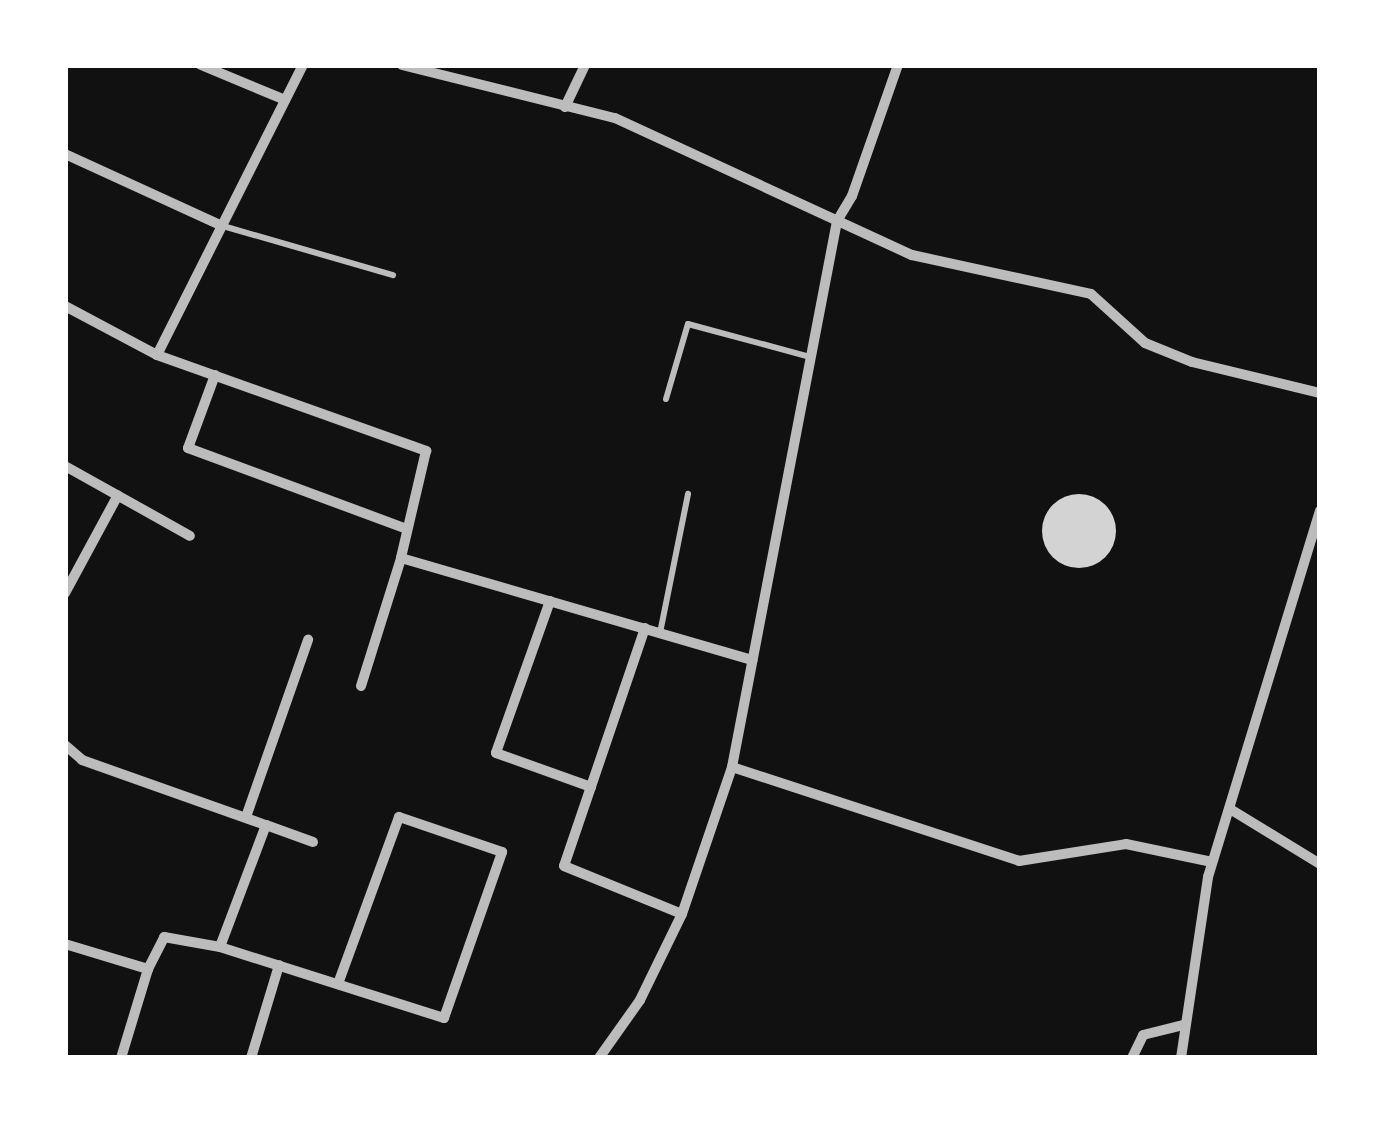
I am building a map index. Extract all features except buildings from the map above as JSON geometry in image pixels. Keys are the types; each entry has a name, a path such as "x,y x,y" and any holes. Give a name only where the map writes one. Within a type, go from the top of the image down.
{"street":[{"path":"201,65 285,100"},
{"path":"158,355 303,65"},
{"path":"402,65 615,118 912,254 1091,294 1146,344 1192,362 1320,393"},
{"path":"565,107 586,65"},
{"path":"598,1058 640,1000 682,914 732,766 837,221 852,196 898,65"},
{"path":"65,154 222,226"},
{"path":"65,306 158,355 426,451 400,558 361,686"},
{"path":"215,375 188,448 408,529"},
{"path":"65,466 190,536"},
{"path":"65,593 118,495"},
{"path":"1180,1058 1212,862 1320,510"},
{"path":"400,558 752,660"},
{"path":"550,601 496,753 591,788"},
{"path":"645,628 564,866 682,914"},
{"path":"246,817 308,640"},
{"path":"65,746 82,760 313,842"},
{"path":"732,766 1019,862 1126,844 1212,862"},
{"path":"1230,809 1320,864"},
{"path":"121,1058 148,969 164,937 220,947 444,1018 502,852 399,817 338,984"},
{"path":"220,947 266,824"},
{"path":"65,944 148,969"},
{"path":"251,1058 279,965"},
{"path":"1132,1058 1142,1035 1183,1025"}],"lane":[{"path":"222,226 393,274"},
{"path":"666,399 688,324 810,358"},
{"path":"660,633 688,494"}]}
